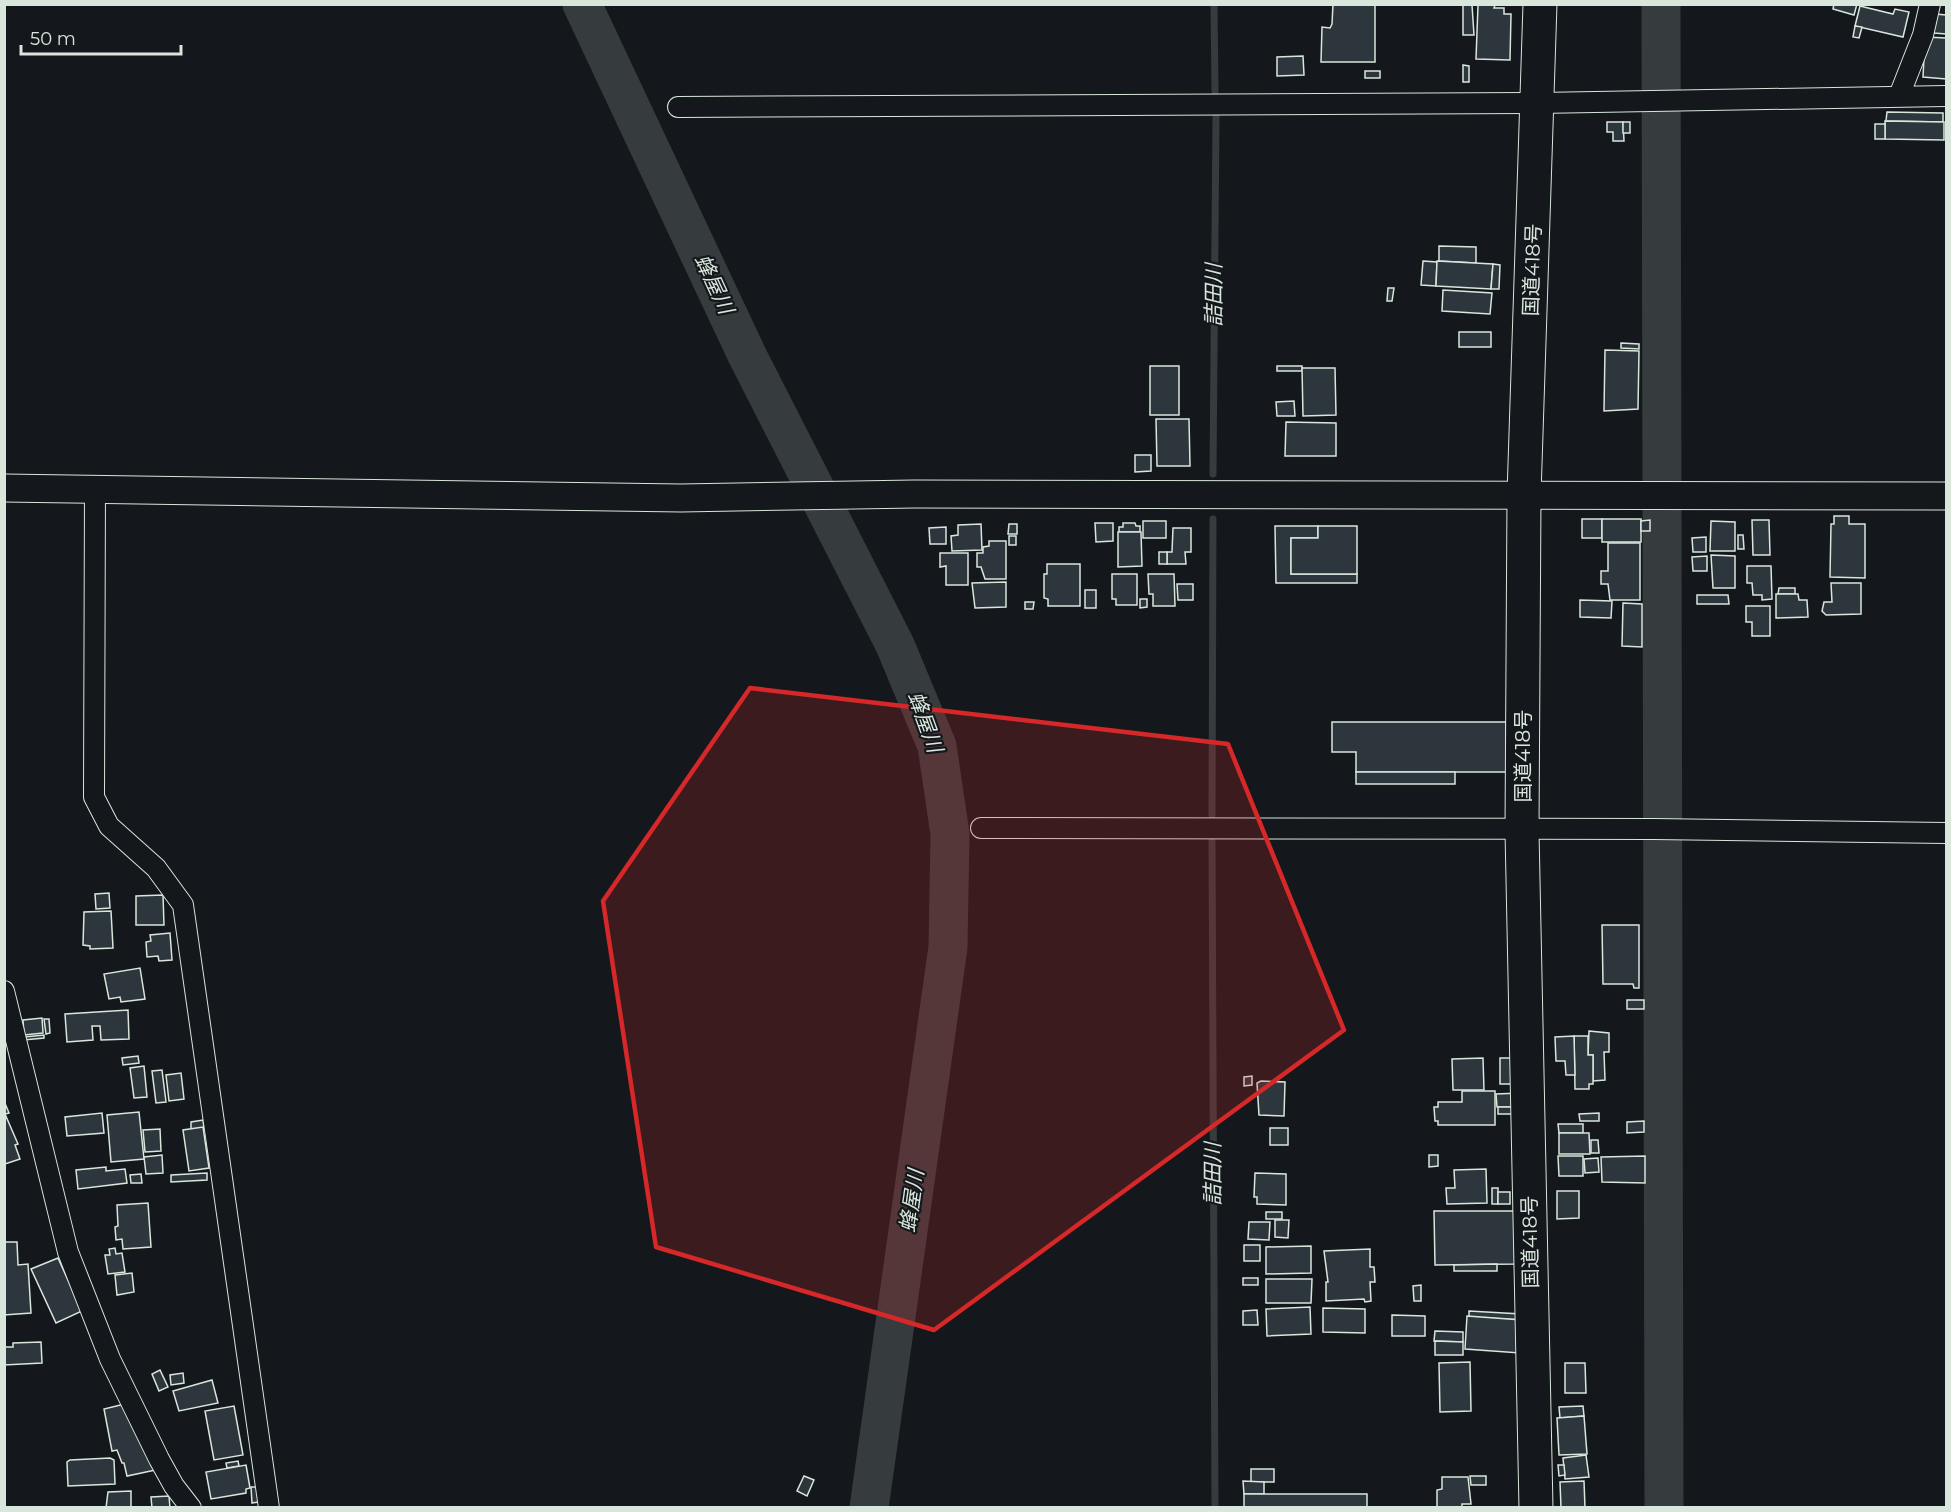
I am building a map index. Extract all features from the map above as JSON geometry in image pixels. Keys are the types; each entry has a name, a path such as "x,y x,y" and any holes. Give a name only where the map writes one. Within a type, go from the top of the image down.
{"highway":[{"name":"国道418号","path":"1536,1508 1522,831 1524,495 1540,4"}],"street":[{"path":"1899,96 1923,35 1930,4"},
{"path":"678,107 1538,103 1947,96"},
{"path":"4,488 681,498 914,494 1947,496"},
{"path":"95,489 94,797 108,826 156,868 183,905 269,1508"},
{"path":"981,828 1522,831 1663,829 1947,833"},
{"path":"4,991 68,1252 110,1359 164,1468 191,1508"}],"highlighted area":[{"path":"750,688 1228,744 1344,1030 934,1330 656,1247 603,901"}],"building":[{"path":"1333,4 1375,4 1375,62 1321,62 1322,27 1330,28 1332,24"},
{"path":"1834,4 1857,4 1854,15 1833,9"},
{"path":"1463,5 1472,5 1474,35 1463,35"},
{"path":"1478,5 1495,5 1494,8 1504,8 1504,14 1511,14 1510,60 1476,59"},
{"path":"1860,6 1893,14 1895,9 1909,12 1903,37 1855,26"},
{"path":"1935,14 1946,15 1946,34 1934,33"},
{"path":"1855,26 1862,27 1859,38 1853,37"},
{"path":"1925,37 1946,38 1946,79 1923,77"},
{"path":"1303,56 1304,75 1277,76 1277,57"},
{"path":"1463,65 1469,66 1469,82 1463,82"},
{"path":"1365,71 1380,71 1380,78 1365,78"},
{"path":"1887,112 1943,113 1943,122 1886,121"},
{"path":"1885,121 1944,122 1944,140 1885,139"},
{"path":"1607,122 1623,122 1624,141 1613,141 1613,132 1607,132"},
{"path":"1623,122 1630,122 1630,133 1623,133"},
{"path":"1875,124 1885,124 1885,139 1875,139"},
{"path":"1439,246 1476,247 1476,263 1439,261"},
{"path":"1423,261 1437,262 1436,286 1421,285"},
{"path":"1437,261 1493,264 1491,289 1436,286"},
{"path":"1493,264 1500,265 1499,289 1491,289"},
{"path":"1388,288 1394,288 1392,301 1387,301"},
{"path":"1443,290 1492,293 1490,314 1442,311"},
{"path":"1459,332 1491,332 1491,347 1459,347"},
{"path":"1621,343 1639,344 1639,349 1621,348"},
{"path":"1605,350 1639,351 1638,409 1604,411"},
{"path":"1150,366 1179,366 1179,415 1150,415"},
{"path":"1277,366 1302,366 1302,371 1277,371"},
{"path":"1302,368 1335,368 1336,415 1303,416"},
{"path":"1294,401 1295,416 1277,416 1276,402"},
{"path":"1156,419 1189,419 1190,466 1157,466"},
{"path":"1286,422 1336,423 1336,456 1285,456"},
{"path":"1135,455 1151,455 1151,471 1135,472"},
{"path":"1834,516 1849,516 1849,524 1865,524 1865,578 1830,577 1831,524 1834,524"},
{"path":"1582,519 1602,519 1602,538 1582,538"},
{"path":"1602,519 1641,519 1641,542 1602,542"},
{"path":"1650,520 1650,531 1641,531 1641,521"},
{"path":"1752,520 1769,520 1770,555 1753,555"},
{"path":"1143,521 1166,521 1166,538 1143,538"},
{"path":"1711,521 1735,522 1735,551 1710,551"},
{"path":"1095,523 1113,523 1113,541 1096,542"},
{"path":"1123,523 1135,523 1136,526 1140,526 1140,532 1119,532 1119,527 1123,527"},
{"path":"981,524 982,550 952,551 951,536 958,535 958,525"},
{"path":"1009,524 1017,524 1017,534 1008,534"},
{"path":"1275,526 1318,526 1318,538 1291,538 1291,574 1357,574 1357,583 1276,583"},
{"path":"1318,526 1357,526 1357,574 1291,574 1291,538 1318,538"},
{"path":"946,527 946,544 930,544 929,528"},
{"path":"1173,528 1191,528 1191,552 1185,552 1186,564 1167,564 1167,552 1172,552"},
{"path":"1118,532 1141,532 1142,566 1118,567"},
{"path":"1738,535 1743,535 1744,549 1738,549"},
{"path":"1009,536 1016,536 1016,545 1009,545"},
{"path":"1706,537 1706,552 1693,552 1692,538"},
{"path":"989,541 1006,541 1006,579 985,579 981,567 977,567 977,553 983,553 983,547 989,546"},
{"path":"1608,543 1640,543 1640,600 1610,600 1608,584 1601,584 1601,571 1608,571"},
{"path":"1159,552 1167,552 1167,564 1159,564"},
{"path":"940,553 968,553 968,585 946,585 946,566 940,567"},
{"path":"1711,555 1735,556 1735,588 1713,588"},
{"path":"1707,556 1707,571 1693,571 1692,557"},
{"path":"1047,564 1080,564 1080,606 1048,606 1048,599 1044,598 1044,574 1047,574"},
{"path":"1747,566 1771,566 1772,599 1762,600 1762,595 1753,595 1752,583 1747,583"},
{"path":"1112,574 1137,574 1137,605 1116,605 1116,599 1112,599"},
{"path":"1148,574 1174,574 1175,606 1153,606 1153,594 1149,594"},
{"path":"1006,582 1006,607 975,608 972,583"},
{"path":"1831,583 1861,583 1861,614 1826,615 1822,611 1824,602 1832,602"},
{"path":"1177,584 1193,584 1193,600 1178,600"},
{"path":"1779,588 1795,588 1795,594 1778,594"},
{"path":"1085,590 1096,590 1096,608 1085,608"},
{"path":"1776,594 1798,594 1799,600 1807,600 1808,617 1776,618"},
{"path":"1697,595 1728,595 1729,604 1697,604"},
{"path":"1140,599 1147,599 1147,607 1140,608"},
{"path":"1580,600 1612,601 1611,618 1580,617"},
{"path":"1025,602 1034,602 1033,609 1025,609"},
{"path":"1623,603 1642,604 1642,647 1622,646"},
{"path":"1746,606 1770,606 1770,636 1752,636 1752,622 1746,622"},
{"path":"1332,722 1506,722 1506,772 1356,772 1356,752 1332,752"},
{"path":"1356,772 1455,772 1455,784 1356,784"},
{"path":"109,893 110,908 96,909 95,894"},
{"path":"163,895 164,925 136,925 136,896"},
{"path":"111,911 113,948 90,949 90,946 83,945 84,912"},
{"path":"1602,925 1639,925 1639,988 1634,988 1633,984 1603,984"},
{"path":"170,933 172,960 159,961 158,956 147,957 146,942 151,941 150,935"},
{"path":"140,968 145,999 121,1002 120,997 109,999 104,974"},
{"path":"1627,1000 1644,1000 1644,1009 1627,1009"},
{"path":"128,1010 129,1039 101,1040 100,1026 92,1026 93,1040 67,1042 65,1014"},
{"path":"42,1018 43,1033 24,1035 23,1020"},
{"path":"44,1019 49,1019 50,1033 46,1034"},
{"path":"1589,1031 1609,1033 1609,1052 1604,1052 1605,1080 1593,1081 1593,1055 1588,1055"},
{"path":"44,1035 44,1038 24,1040 24,1037"},
{"path":"1574,1036 1588,1036 1588,1055 1593,1055 1593,1084 1589,1084 1589,1089 1575,1089"},
{"path":"1574,1036 1575,1075 1566,1075 1565,1061 1556,1061 1555,1037"},
{"path":"138,1056 139,1063 123,1065 122,1058"},
{"path":"1483,1058 1484,1090 1453,1090 1452,1059"},
{"path":"1500,1058 1519,1058 1518,1084 1500,1084"},
{"path":"144,1066 147,1097 134,1098 130,1068"},
{"path":"162,1070 166,1102 156,1103 152,1071"},
{"path":"181,1073 184,1099 169,1101 166,1075"},
{"path":"1252,1076 1252,1085 1244,1086 1244,1077"},
{"path":"1261,1081 1285,1082 1284,1116 1259,1115 1257,1083"},
{"path":"1462,1091 1495,1091 1495,1125 1438,1125 1438,1121 1435,1121 1434,1107 1438,1107 1438,1102 1462,1102"},
{"path":"1521,1093 1521,1107 1497,1107 1496,1094"},
{"path":"4,1101 9,1113 5,1114 18,1144 15,1145 20,1159 5,1164"},
{"path":"1498,1107 1514,1107 1514,1114 1498,1114"},
{"path":"139,1112 144,1159 111,1162 107,1115"},
{"path":"102,1113 104,1133 67,1136 65,1117"},
{"path":"1599,1113 1599,1121 1580,1121 1579,1114"},
{"path":"203,1120 204,1128 191,1129 191,1122"},
{"path":"1644,1121 1644,1132 1627,1133 1627,1122"},
{"path":"1558,1124 1583,1124 1583,1133 1559,1133"},
{"path":"203,1127 209,1168 189,1171 183,1130"},
{"path":"1270,1128 1288,1128 1288,1145 1270,1145"},
{"path":"160,1129 161,1151 145,1152 143,1130"},
{"path":"1559,1133 1589,1133 1590,1154 1559,1154"},
{"path":"1591,1140 1598,1140 1599,1153 1591,1153"},
{"path":"162,1155 163,1173 146,1174 144,1157"},
{"path":"1429,1155 1438,1155 1438,1166 1429,1167"},
{"path":"1558,1156 1583,1156 1583,1176 1559,1176"},
{"path":"1645,1156 1645,1183 1602,1182 1601,1157"},
{"path":"1598,1158 1599,1172 1585,1173 1584,1159"},
{"path":"106,1167 106,1171 125,1169 127,1183 78,1189 76,1170"},
{"path":"1486,1169 1487,1203 1447,1204 1446,1188 1455,1188 1454,1170"},
{"path":"207,1173 207,1180 171,1182 171,1175"},
{"path":"1255,1173 1286,1174 1286,1205 1257,1204 1257,1197 1254,1197"},
{"path":"141,1174 142,1183 131,1183 130,1175"},
{"path":"1492,1188 1498,1188 1498,1204 1492,1204"},
{"path":"1557,1191 1579,1191 1579,1218 1557,1219"},
{"path":"1498,1192 1510,1192 1510,1204 1498,1204"},
{"path":"148,1203 151,1247 123,1249 122,1239 116,1240 117,1205"},
{"path":"1434,1211 1515,1211 1515,1264 1435,1265"},
{"path":"1266,1212 1282,1212 1282,1219 1266,1219"},
{"path":"1275,1220 1289,1220 1288,1238 1275,1237"},
{"path":"1249,1222 1270,1222 1269,1240 1248,1239"},
{"path":"4,1242 17,1242 18,1265 28,1264 31,1313 4,1315"},
{"path":"1244,1245 1260,1245 1260,1261 1244,1261"},
{"path":"1311,1246 1311,1273 1266,1274 1266,1247"},
{"path":"115,1248 116,1254 122,1253 125,1272 108,1274 105,1255 110,1255 109,1249"},
{"path":"1370,1249 1370,1267 1374,1267 1375,1282 1370,1282 1371,1301 1365,1302 1364,1299 1326,1301 1326,1282 1328,1282 1324,1251"},
{"path":"58,1258 82,1311 56,1323 31,1269"},
{"path":"1497,1264 1497,1271 1454,1271 1454,1265"},
{"path":"132,1273 134,1292 117,1295 115,1275"},
{"path":"1243,1278 1258,1278 1258,1285 1243,1285"},
{"path":"1266,1279 1312,1279 1311,1303 1266,1303"},
{"path":"1421,1285 1421,1301 1414,1301 1413,1286"},
{"path":"1310,1307 1311,1334 1267,1336 1266,1309"},
{"path":"1323,1308 1365,1309 1365,1333 1323,1332"},
{"path":"1257,1310 1258,1325 1243,1325 1243,1311"},
{"path":"1469,1311 1521,1314 1521,1320 1469,1317"},
{"path":"1392,1315 1425,1316 1425,1336 1392,1336"},
{"path":"1467,1316 1522,1320 1520,1353 1465,1349"},
{"path":"1435,1331 1463,1332 1463,1342 1434,1341"},
{"path":"1435,1341 1463,1342 1463,1355 1435,1355"},
{"path":"41,1342 42,1363 4,1365 4,1347 13,1347 13,1343"},
{"path":"1470,1362 1471,1411 1440,1412 1439,1363"},
{"path":"1565,1363 1585,1363 1586,1393 1565,1393"},
{"path":"160,1370 168,1387 159,1391 152,1374"},
{"path":"183,1373 184,1383 171,1385 170,1375"},
{"path":"212,1380 218,1403 179,1411 173,1391"},
{"path":"137,1401 165,1468 127,1476 124,1463 117,1450 112,1451 104,1409"},
{"path":"234,1406 243,1455 214,1460 205,1411"},
{"path":"1583,1406 1584,1416 1560,1418 1559,1407"},
{"path":"1584,1416 1587,1454 1559,1455 1557,1418"},
{"path":"1586,1455 1589,1477 1565,1479 1563,1458"},
{"path":"110,1458 114,1460 115,1484 68,1486 67,1462 70,1460"},
{"path":"238,1461 239,1466 227,1468 226,1463"},
{"path":"246,1465 250,1488 246,1489 246,1493 211,1499 206,1472"},
{"path":"1558,1465 1564,1465 1565,1475 1559,1476"},
{"path":"1251,1469 1274,1469 1274,1482 1251,1482"},
{"path":"804,1476 814,1480 807,1496 797,1491"},
{"path":"1470,1476 1486,1476 1486,1485 1471,1485"},
{"path":"1442,1477 1468,1477 1471,1504 1462,1504 1462,1508 1437,1507 1437,1490 1442,1489"},
{"path":"1243,1481 1264,1482 1264,1494 1244,1494"},
{"path":"1584,1481 1585,1508 1561,1508 1560,1482"},
{"path":"251,1487 258,1487 258,1502 252,1503"},
{"path":"131,1491 131,1508 106,1508 108,1492"},
{"path":"1244,1494 1367,1494 1367,1508 1244,1508"},
{"path":"169,1496 170,1508 152,1508 151,1497"}],"waterway":[{"name":"蜂屋川","path":"582,4 747,355 895,645 937,746 950,834 948,947 869,1508"},
{"name":"詰田川","path":"1214,4 1215,91"},
{"path":"1661,4 1664,1508"},
{"name":"詰田川","path":"1213,474 1216,116"},
{"name":"詰田川","path":"1212,815 1213,519"},
{"name":"詰田川","path":"1212,841 1215,1508"}]}
